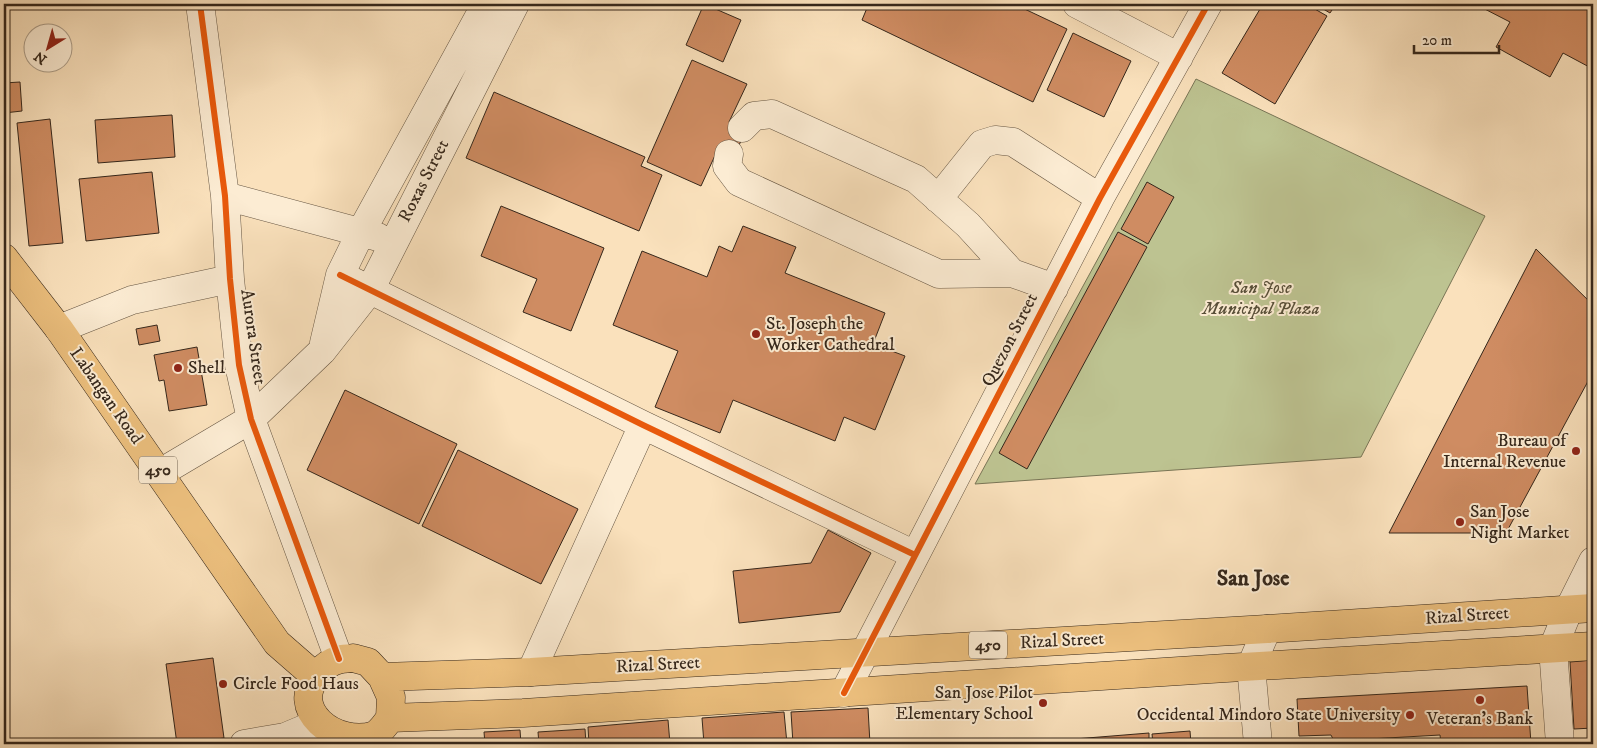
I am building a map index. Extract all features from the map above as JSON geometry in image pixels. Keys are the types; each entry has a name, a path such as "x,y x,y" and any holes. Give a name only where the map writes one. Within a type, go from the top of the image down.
{"main road":[{"name":"Labangan Road","path":"4,258 59,329 277,643 316,677"},
{"name":"Rizal Street","path":"382,677 531,672 1581,609"},
{"name":"Rizal Street","path":"381,733 522,713 1593,646"},
{"path":"354,658 368,662 382,677 390,697 381,733 362,741 336,740 316,724 310,712 308,700 310,688 316,677 326,666 339,659 354,658"}],"street":[{"name":"Aurora Street","path":"200,4 225,196 230,279 239,364 251,419 339,659"},
{"name":"Roxas Street","path":"322,352 340,275 361,232 484,12 515,4"},
{"path":"1077,4 1179,57"},
{"name":"Quezon Street","path":"844,693 1100,198 1208,4"},
{"name":"Roxas Street","path":"160,474 251,419 322,352 370,290 394,241 484,12"},
{"path":"742,128 754,116 772,114 916,179 968,225 1012,272"},
{"path":"938,199 982,144 995,140 1013,142 1100,198"},
{"path":"729,154 727,166 739,182 939,274 1012,272 1054,288"},
{"path":"225,196 394,241"},
{"path":"340,275 643,425 915,555"},
{"path":"59,329 132,300 230,279"},
{"path":"531,672 643,425"},
{"path":"1560,744 1553,648 1581,609 1593,561"},
{"path":"1258,744 1251,666 1267,629"},
{"path":"244,744 285,737 316,724"}],"green space":[{"name":"San Jose Municipal Plaza","path":"1196,79 1485,216 1361,457 975,484"}],"building":[{"path":"704,4 741,20 723,62 686,45"},
{"path":"859,4 1014,4 1067,29 1033,102 862,20 867,8"},
{"path":"1263,4 1306,4 1327,16 1275,104 1222,73"},
{"path":"1315,4 1336,4 1330,13"},
{"path":"1475,4 1593,4 1593,69 1563,53 1550,77 1496,47 1510,22"},
{"path":"1073,33 1131,61 1104,117 1047,90"},
{"path":"692,60 747,84 729,122 746,130 734,156 718,149 701,186 647,162"},
{"path":"20,82 22,111 4,113 4,83"},
{"path":"494,92 645,157 641,166 662,175 639,231 466,158"},
{"path":"172,115 175,157 98,163 95,120"},
{"path":"50,119 63,243 29,246 17,123"},
{"path":"152,172 159,233 86,241 79,179"},
{"path":"1147,182 1174,197 1148,244 1121,229"},
{"path":"501,206 604,248 571,331 523,312 537,279 481,256"},
{"name":"St. Joseph the Worker Cathedral","path":"743,226 796,247 785,273 885,313 873,344 905,356 875,430 844,417 835,441 733,400 720,433 655,407 678,351 613,325 642,251 707,277 719,246 732,252"},
{"path":"1118,232 1147,247 1027,469 999,453"},
{"path":"1536,249 1593,305 1593,372 1506,533 1389,533"},
{"path":"157,325 160,341 139,345 136,329"},
{"name":"Shell","path":"197,347 207,405 169,411 164,380 159,381 154,355"},
{"path":"345,390 457,444 419,524 307,470"},
{"path":"458,450 578,509 541,584 422,526"},
{"path":"828,530 871,553 840,612 739,623 733,571 811,563"},
{"path":"213,658 224,738 177,744 166,664"},
{"path":"1593,660 1593,728 1574,729 1570,662"},
{"name":"Occidental Mindoro State University","path":"1527,686 1531,744 1441,744 1440,735 1334,741 1331,735 1299,736 1297,699"},
{"path":"868,708 870,744 793,744 791,712"},
{"path":"784,712 787,744 704,744 702,718"},
{"path":"668,720 670,744 589,744 588,727"},
{"path":"585,729 586,744 539,744 538,732"},
{"path":"520,730 521,744 485,744 484,732"},
{"path":"1190,731 1191,744 1153,744 1152,734"},
{"path":"1149,733 1149,744 1013,744"},
{"path":"984,739 984,744 939,744 939,742"},
{"path":"1323,741 1324,744 1291,744 1291,743"}],"cycle path":[{"path":"200,4 225,196 230,279 239,365 251,419 339,659"},
{"path":"844,693 1100,198 1208,4"},
{"path":"340,275 643,425 915,555"}],"place":[{"name":"St. Joseph the Worker Cathedral","path":"756,334"},
{"name":"Shell","path":"178,368"},
{"name":"Bureau of Internal Revenue","path":"1576,451"},
{"name":"San Jose Night Market","path":"1460,522"},
{"name":"Circle Food Haus","path":"223,684"},
{"name":"Veteran's Bank","path":"1480,700"},
{"name":"San Jose Pilot Elementary School","path":"1043,703"},
{"name":"Occidental Mindoro State University","path":"1410,715"}],"district":[{"name":"San Jose","path":"1253,578"}]}
